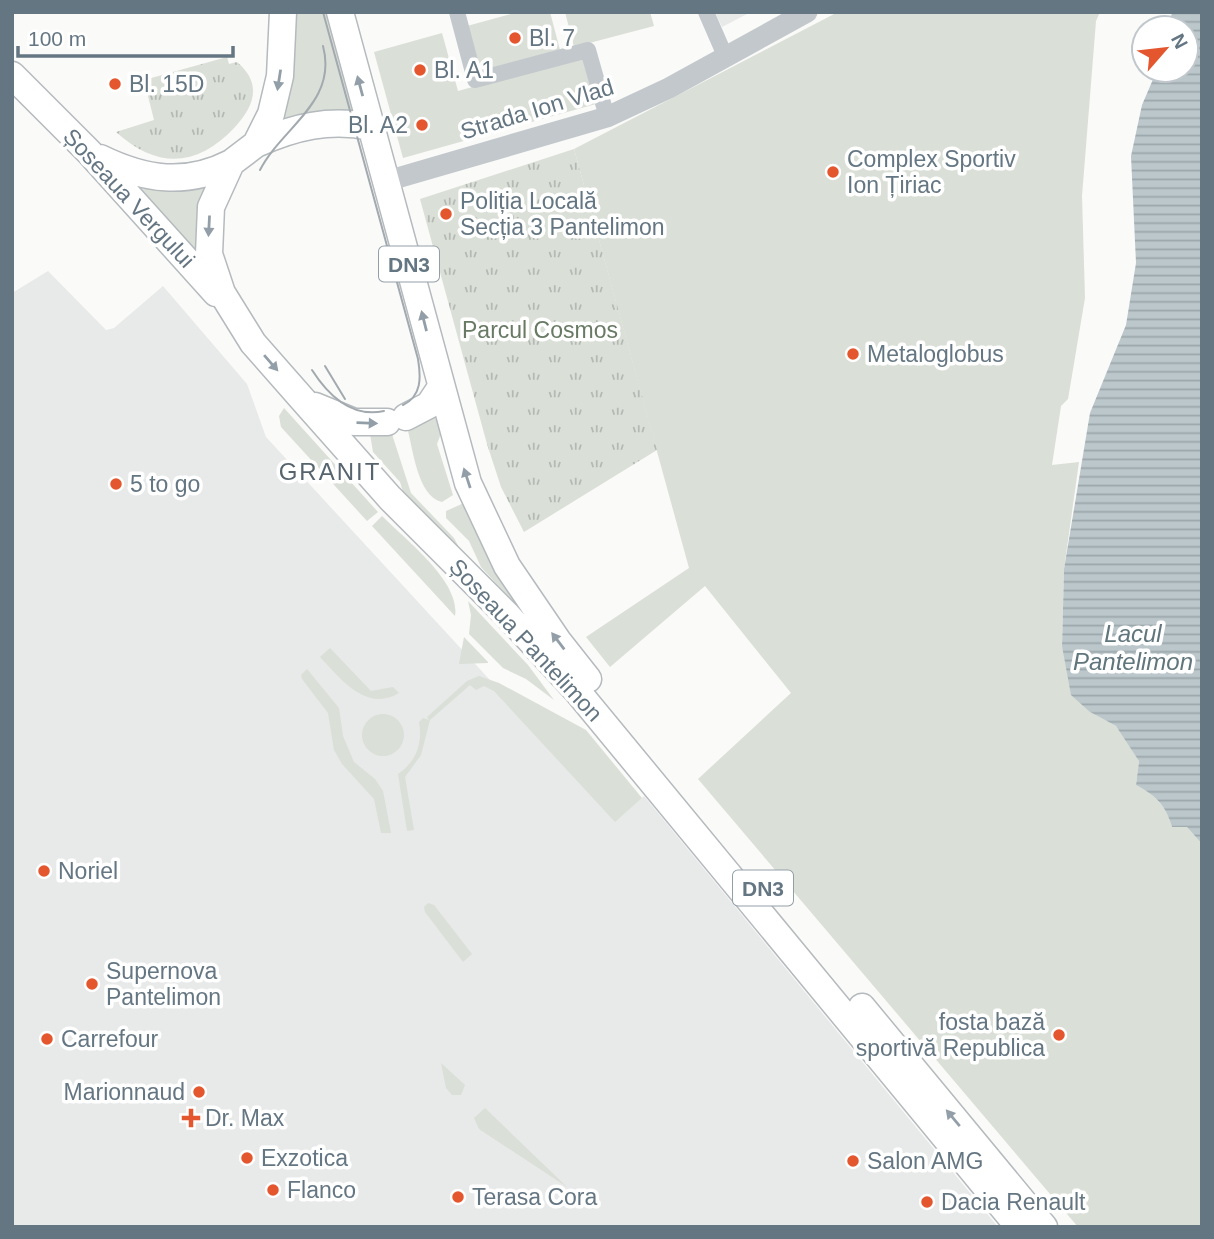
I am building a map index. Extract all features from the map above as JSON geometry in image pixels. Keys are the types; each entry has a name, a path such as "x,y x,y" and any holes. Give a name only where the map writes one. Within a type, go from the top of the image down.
{"main road":[{"name":"Șoseaua Pantelimon","path":"283,12 283,46 276,98 256,144 232,163 211,207 209,254 222,293 240,325 390,498 508,616 577,691 1019,1227"},
{"name":"Șoseaua Pantelimon","path":"340,12 468,483 494,540 523,593 558,641 1044,1227"},
{"name":"Șoseaua Vergului","path":"12,75 89,152 198,272 240,325"},
{"path":"256,144 309,125 348,122 371,127"},
{"path":"89,152 135,173 172,180 204,175 232,163"},
{"path":"304,401 354,422 396,419 429,405 441,387"}],"street":[{"path":"457,12 475,80 588,50 607,117"},
{"path":"706,12 726,58"},
{"name":"Strada Ion Vlad","path":"387,181 607,117 726,58 807,12"}],"shaded area":[{"path":"715,12 751,12 722,27"},
{"path":"48,271 106,330 114,328 163,286 247,384 266,437 618,819 644,796 998,1227 12,1227 12,293"}],"green space":[{"path":"290,12 329,12 364,113 326,110 275,124"},
{"path":"518,12 550,12 560,50 479,71 467,26"},
{"path":"565,12 650,12 654,26 574,47"},
{"path":"838,12 1100,12 1096,21 1082,196 1085,298 1068,399 1061,406 1052,465 1079,462 1064,569 1062,646 1090,712 1116,726 1132,746 1139,761 1136,785 1159,801 1172,827 1187,827 1202,844 1202,1227 1078,1227 698,779 791,693 705,586 610,667 586,637 689,568 574,149"},
{"path":"442,33 458,91 583,56 596,104 403,158 374,52"},
{"path":"227,57 229,64 237,62 245,70 253,86 253,94 242,119 207,150 177,159 162,158 147,153 116,132 154,120 144,80"},
{"name":"Parcul Cosmos","path":"574,149 657,450 524,532 501,487 487,444 420,199"},
{"path":"209,183 199,210 197,254 133,184"},
{"path":"284,408 378,512 367,521 281,427 279,416"},
{"path":"436,412 442,431 437,444 453,495 442,502 427,491 422,481 407,427"},
{"path":"390,428 411,493 454,538 461,551 404,495 400,482 373,452 370,434"},
{"path":"464,503 529,619 481,567 469,541 446,518 446,511"},
{"path":"382,516 441,575 455,603 455,616 372,526"},
{"path":"468,601 528,665 554,700 526,679 503,668 469,634 471,615"},
{"path":"464,637 488,662 488,663 459,664"},
{"path":"330,648 371,691 393,687 399,693 376,699 355,690 320,657"},
{"path":"307,669 339,708 343,736 354,762 375,779 383,791 391,833 381,833 374,799 342,764 334,750 328,713 302,679 301,675"},
{"path":"479,676 499,683 586,730 642,798 615,822 494,691 484,686 476,690 470,685 430,720 421,755 405,777 414,830 407,831 398,774 414,758 417,751 419,722 423,718 429,720 427,717 467,681"},
{"path":"383,714 398,720 404,735 398,750 383,756 368,750 362,735 368,720"},
{"path":"428,903 434,905 472,954 463,962 425,912 424,907"},
{"path":"441,1063 465,1085 461,1095 452,1095 446,1088"},
{"path":"485,1108 567,1187 479,1129 474,1118"}],"water":[{"name":"Lacul Pantelimon","path":"1202,12 1202,844 1187,827 1172,827 1159,801 1136,785 1139,761 1116,726 1090,712 1071,695 1062,646 1064,569 1090,413 1126,325 1136,263 1131,156 1142,105 1151,84 1200,84 1200,14 1172,14"}],"tram line":[{"path":"323,12 418,359 419,385 414,397 403,405"},
{"path":"260,170 315,99 323,83 326,66 323,46"},
{"path":"325,366 345,399"},
{"path":"312,370 333,396 351,408 384,411"}],"place":[{"name":"Bl. 7","path":"515,38"},
{"name":"Bl. A1","path":"420,70"},
{"name":"Bl. 15D","path":"115,84"},
{"name":"Bl. A2","path":"422,125"},
{"name":"Complex Sportiv Ion Țiriac","path":"833,172"},
{"name":"Poliția Locală Secția 3 Pantelimon","path":"446,214"},
{"name":"Metaloglobus","path":"853,354"},
{"name":"5 to go","path":"116,484"},
{"name":"Noriel","path":"44,871"},
{"name":"Supernova Pantelimon","path":"92,984"},
{"name":"fosta bază sportivă Republica","path":"1059,1035"},
{"name":"Carrefour","path":"47,1039"},
{"name":"Marionnaud","path":"199,1092"},
{"name":"Dr. Max","path":"191,1118"},
{"name":"Exzotica","path":"247,1158"},
{"name":"Salon AMG","path":"853,1161"},
{"name":"Flanco","path":"273,1190"},
{"name":"Terasa Cora","path":"458,1197"},
{"name":"Dacia Renault","path":"927,1202"}],"district":[{"name":"GRANIT","path":"330,471"}]}
